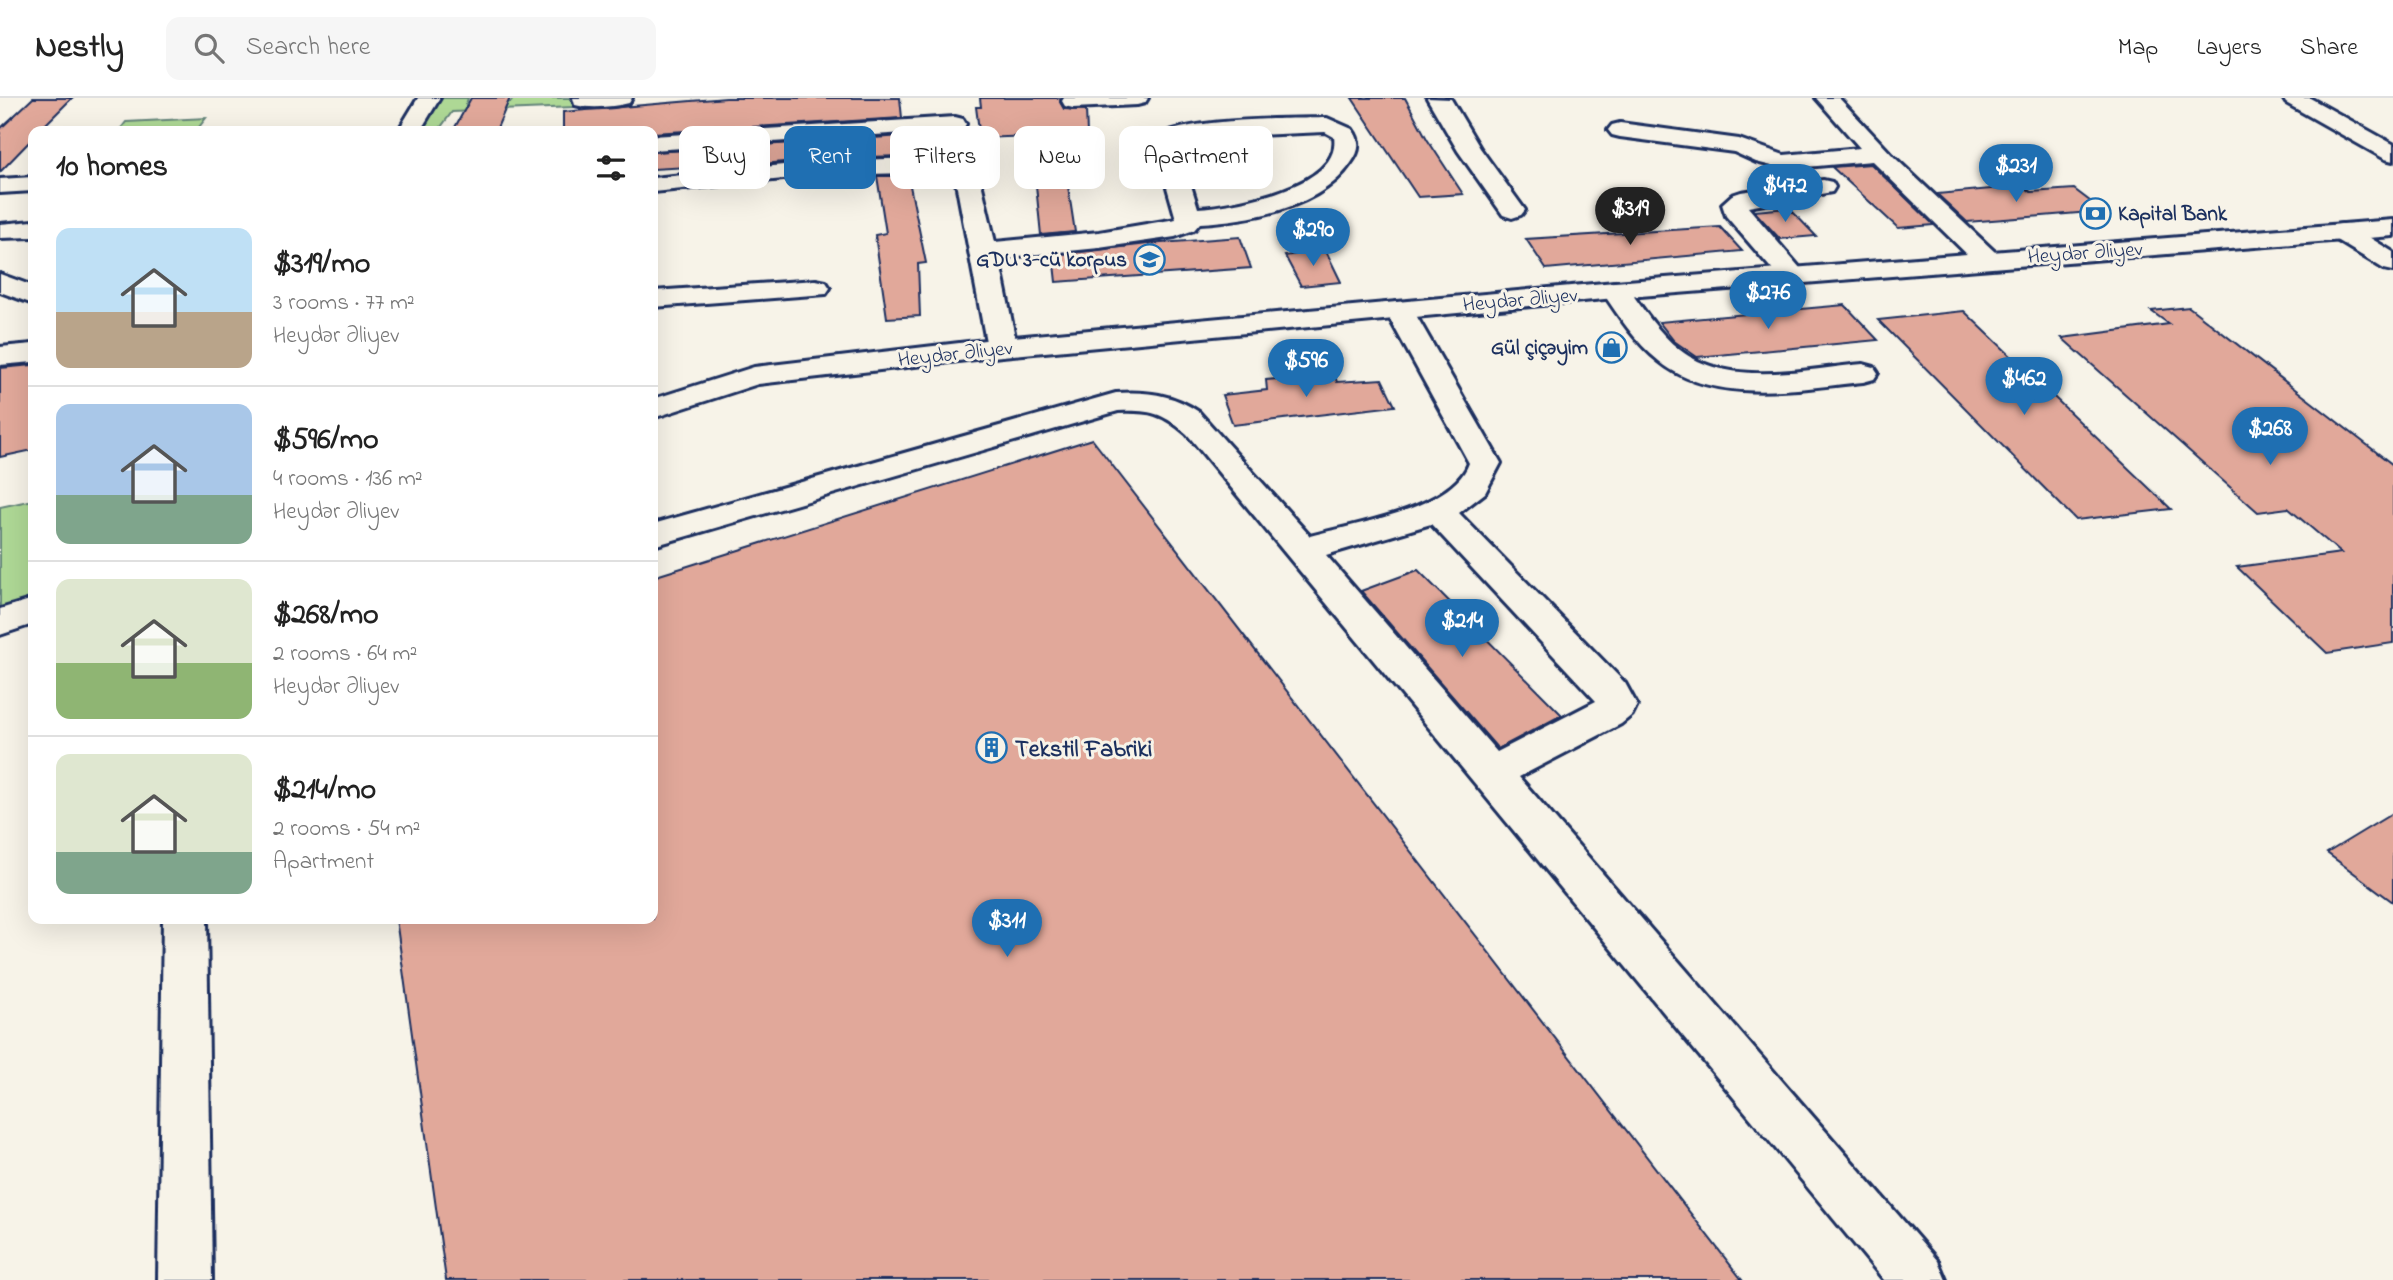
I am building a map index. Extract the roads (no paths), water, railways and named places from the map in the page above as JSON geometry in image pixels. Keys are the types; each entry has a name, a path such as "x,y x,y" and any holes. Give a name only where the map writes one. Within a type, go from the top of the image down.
{"street":[{"path":"412,126 429,98"},
{"path":"583,100 621,98"},
{"path":"658,143 955,124 950,98"},
{"path":"1073,101 1137,98"},
{"path":"1438,98 1446,106 1468,149 1491,177 1512,210"},
{"path":"1827,98 1877,153 1987,259"},
{"path":"2294,98 2393,154"},
{"path":"984,251 1100,240 1175,229 1185,225 1188,216 1173,166 1159,144 1165,140 1194,133 1327,125 1342,131 1346,136 1347,151 1337,166 1305,192 1250,208 1188,216"},
{"path":"1619,130 1739,146 1784,162 1877,153"},
{"path":"658,184 823,168 890,166"},
{"path":"0,186 28,184"},
{"path":"1792,275 1735,211 1734,204 1741,200 1823,187"},
{"path":"970,189 1002,347"},
{"name":"Heydər Əliyev","path":"658,407 754,376 1002,347 1615,289 2393,228"},
{"path":"3,231 28,229"},
{"path":"2342,232 2393,264"},
{"path":"0,282 28,294"},
{"path":"658,299 816,288"},
{"path":"1615,289 1651,340 1679,364 1708,375 1742,381 1863,373"},
{"path":"1301,550 1438,511 1469,491 1481,478 1485,463 1399,310"},
{"path":"0,356 28,354"},
{"path":"658,534 1116,402 1153,400 1180,410 1198,427 1919,1280"},
{"path":"1438,511 1611,693 1618,705 1607,714 1490,773"},
{"path":"0,622 28,613"},
{"path":"185,924 185,1280"}],"place":[{"name":"Kapital Bank","path":"2095,213"},
{"name":"GDU 3-cü korpus","path":"1150,259"},
{"name":"Gül çiçəyim","path":"1611,347"},
{"name":"Tekstil Fabriki","path":"992,748"}]}
